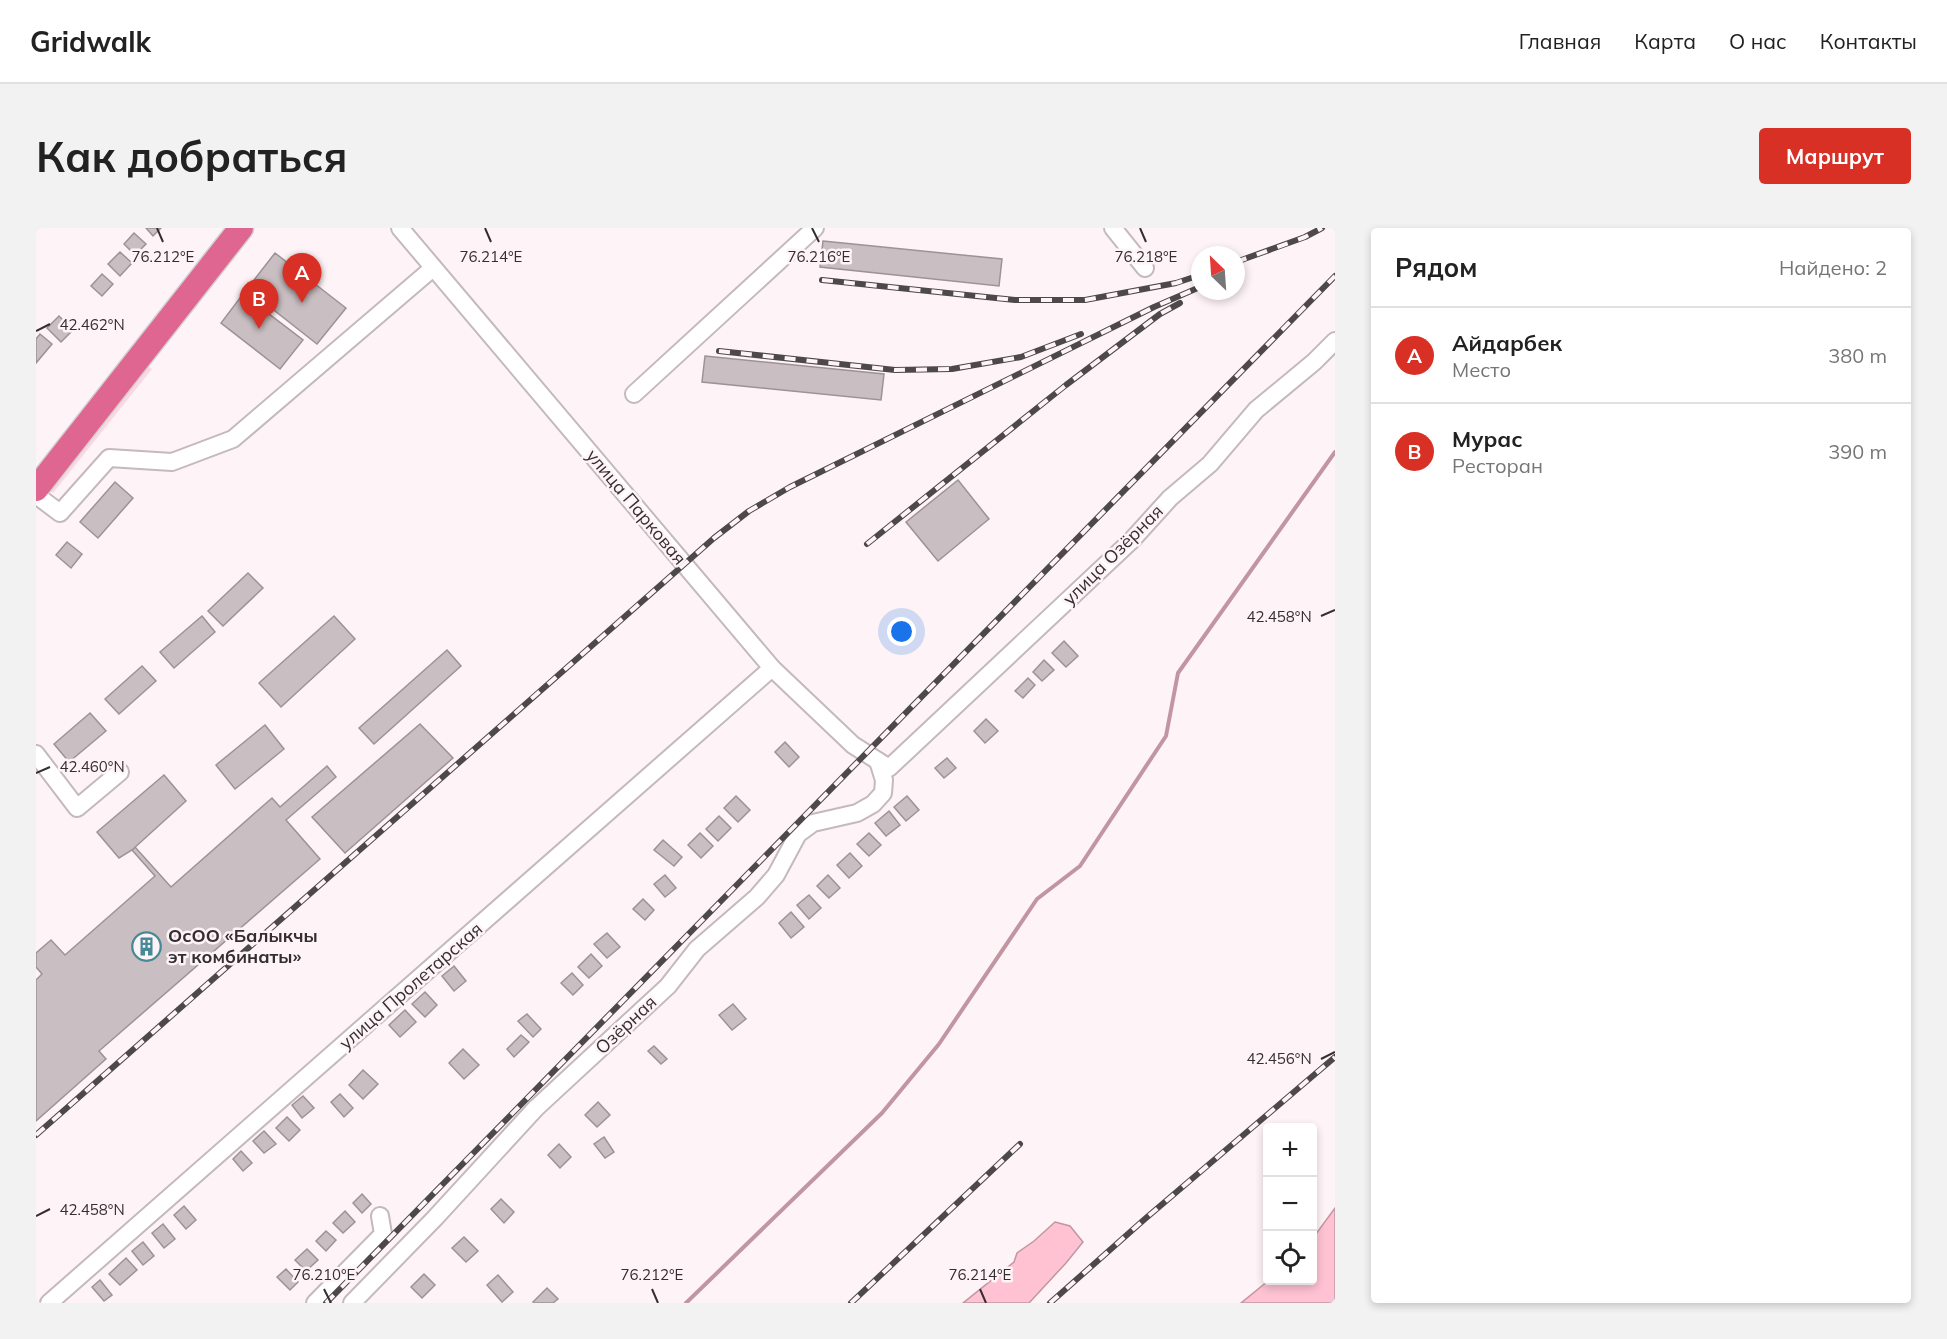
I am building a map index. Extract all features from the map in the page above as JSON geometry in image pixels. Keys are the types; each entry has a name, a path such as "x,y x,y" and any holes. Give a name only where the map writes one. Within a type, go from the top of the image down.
{"highway":[{"path":"36,489 241,228"}],"street":[{"name":"улица Парковая","path":"400,228 772,668 853,745 884,764"},
{"path":"634,394 815,228"},
{"path":"1113,228 1145,268"},
{"path":"36,495 60,513 109,458 172,462 233,439 433,268"},
{"name":"улица Озёрная","path":"884,764 1132,540 1170,498 1210,464 1256,410 1314,362 1335,341"},
{"name":"улица Пролетарская","path":"49,1303 772,668"},
{"path":"36,754 76,808 120,772"},
{"name":"Озёрная","path":"352,1303 435,1218 536,1108 668,986 697,949 757,897 776,875 798,834 813,823 857,813 873,804 883,793 884,764"},
{"path":"315,1303 383,1234 380,1216"}],"shaded area":[{"path":"138,359 152,369 53,493 41,483"},
{"path":"1335,1208 1335,1303 1241,1303 1263,1285 1317,1285 1317,1233"},
{"path":"1055,1222 1070,1226 1083,1242 1029,1303 963,1303 1014,1262 1017,1253"}],"building":[{"path":"146,228 161,228 153,236"},
{"path":"134,233 146,244 135,255 124,244"},
{"path":"823,241 1002,259 999,286 820,267"},
{"path":"120,252 132,263 120,276 108,264"},
{"path":"275,253 346,308 317,344 247,289"},
{"path":"102,274 113,284 102,296 91,286"},
{"path":"243,294 303,340 280,369 221,323"},
{"path":"59,316 73,330 61,342 47,328"},
{"path":"40,334 52,344 36,363 36,339"},
{"path":"705,356 884,374 881,400 702,382"},
{"path":"958,480 989,519 938,561 906,522"},
{"path":"115,482 133,498 98,538 80,522"},
{"path":"67,542 82,554 71,568 56,555"},
{"path":"248,573 263,588 223,626 208,611"},
{"path":"202,616 215,632 174,668 160,652"},
{"path":"334,616 355,639 281,707 259,683"},
{"path":"1064,641 1078,656 1066,667 1052,653"},
{"path":"447,650 461,666 374,744 359,728"},
{"path":"1044,660 1054,670 1042,681 1033,672"},
{"path":"142,666 156,681 119,714 105,699"},
{"path":"1028,678 1035,685 1023,698 1015,691"},
{"path":"90,713 106,731 69,762 54,744"},
{"path":"986,719 998,731 985,743 974,731"},
{"path":"420,724 453,758 345,853 312,817"},
{"path":"265,725 284,749 235,789 216,765"},
{"path":"785,742 799,757 789,767 775,752"},
{"path":"947,758 956,768 944,778 935,768"},
{"name":"ОсОО «Балыкчы эт комбинаты»","path":"327,766 336,777 286,820 320,859 99,1051 106,1059 36,1121 36,980 42,974 36,967 36,953 51,940 65,955 155,876 132,850 135,847 171,887 272,798 280,807"},
{"path":"164,775 186,801 132,850 119,858 97,832"},
{"path":"736,796 750,810 738,822 724,808"},
{"path":"907,796 919,810 906,821 894,807"},
{"path":"889,811 900,825 886,836 875,823"},
{"path":"719,816 731,828 718,841 706,829"},
{"path":"700,833 713,846 701,858 688,845"},
{"path":"869,833 881,845 869,856 857,844"},
{"path":"663,840 682,857 674,866 654,850"},
{"path":"850,853 862,866 849,878 837,865"},
{"path":"665,875 676,888 665,897 654,884"},
{"path":"828,875 840,888 829,898 817,886"},
{"path":"809,895 821,908 809,919 797,905"},
{"path":"643,899 654,910 645,920 633,909"},
{"path":"791,912 804,927 791,938 779,923"},
{"path":"607,933 620,947 607,958 594,944"},
{"path":"591,954 602,966 589,978 578,967"},
{"path":"454,966 466,981 454,991 442,976"},
{"path":"572,973 583,985 573,995 561,983"},
{"path":"425,992 437,1005 425,1017 412,1004"},
{"path":"733,1004 746,1019 732,1030 719,1015"},
{"path":"405,1010 416,1022 400,1037 389,1025"},
{"path":"527,1014 541,1029 533,1037 518,1021"},
{"path":"521,1035 529,1042 514,1057 507,1049"},
{"path":"654,1046 667,1059 661,1064 648,1051"},
{"path":"463,1049 479,1065 464,1079 449,1063"},
{"path":"363,1070 378,1084 363,1099 349,1085"},
{"path":"340,1094 353,1108 344,1117 331,1102"},
{"path":"303,1096 314,1108 302,1118 292,1105"},
{"path":"598,1102 610,1115 597,1127 585,1115"},
{"path":"287,1117 300,1130 289,1141 276,1128"},
{"path":"264,1131 276,1144 264,1153 253,1141"},
{"path":"604,1137 614,1152 605,1158 594,1144"},
{"path":"559,1144 571,1157 560,1168 548,1155"},
{"path":"241,1151 252,1163 243,1171 233,1159"},
{"path":"362,1194 371,1204 362,1213 353,1203"},
{"path":"501,1199 514,1212 504,1223 491,1209"},
{"path":"184,1206 196,1220 186,1229 174,1215"},
{"path":"345,1211 355,1222 343,1233 333,1223"},
{"path":"163,1224 175,1239 164,1248 152,1233"},
{"path":"326,1231 336,1240 326,1251 316,1241"},
{"path":"464,1237 478,1251 466,1262 452,1248"},
{"path":"143,1242 154,1256 143,1265 132,1251"},
{"path":"307,1249 318,1260 306,1271 295,1260"},
{"path":"126,1258 137,1270 120,1285 109,1274"},
{"path":"286,1269 298,1282 290,1290 277,1277"},
{"path":"424,1274 435,1285 422,1298 411,1287"},
{"path":"498,1275 513,1292 502,1302 487,1285"},
{"path":"100,1280 112,1295 104,1301 92,1287"},
{"path":"547,1288 558,1299 553,1303 534,1303 533,1302"}],"waterway":[{"path":"686,1303 882,1113 939,1044 1037,899 1080,866 1166,736 1178,673 1335,452"}],"railway":[{"path":"1245,259 1305,237 1322,228"},
{"path":"326,1303 1335,276"},
{"path":"822,280 1015,300 1085,300 1176,283 1191,278"},
{"path":"36,1135 714,538 749,511 790,487 1154,307 1191,291"},
{"path":"867,544 1066,385 1160,314 1180,303"},
{"path":"719,351 895,370 952,369 1021,357 1081,334"},
{"path":"1050,1303 1335,1057"},
{"path":"851,1303 1020,1144"}],"place":[{"name":"Айдарбек","path":"302,303"},
{"name":"Мурас","path":"259,329"},
{"name":"ОсОО «Балыкчы эт комбинаты»","path":"147,946"}]}
